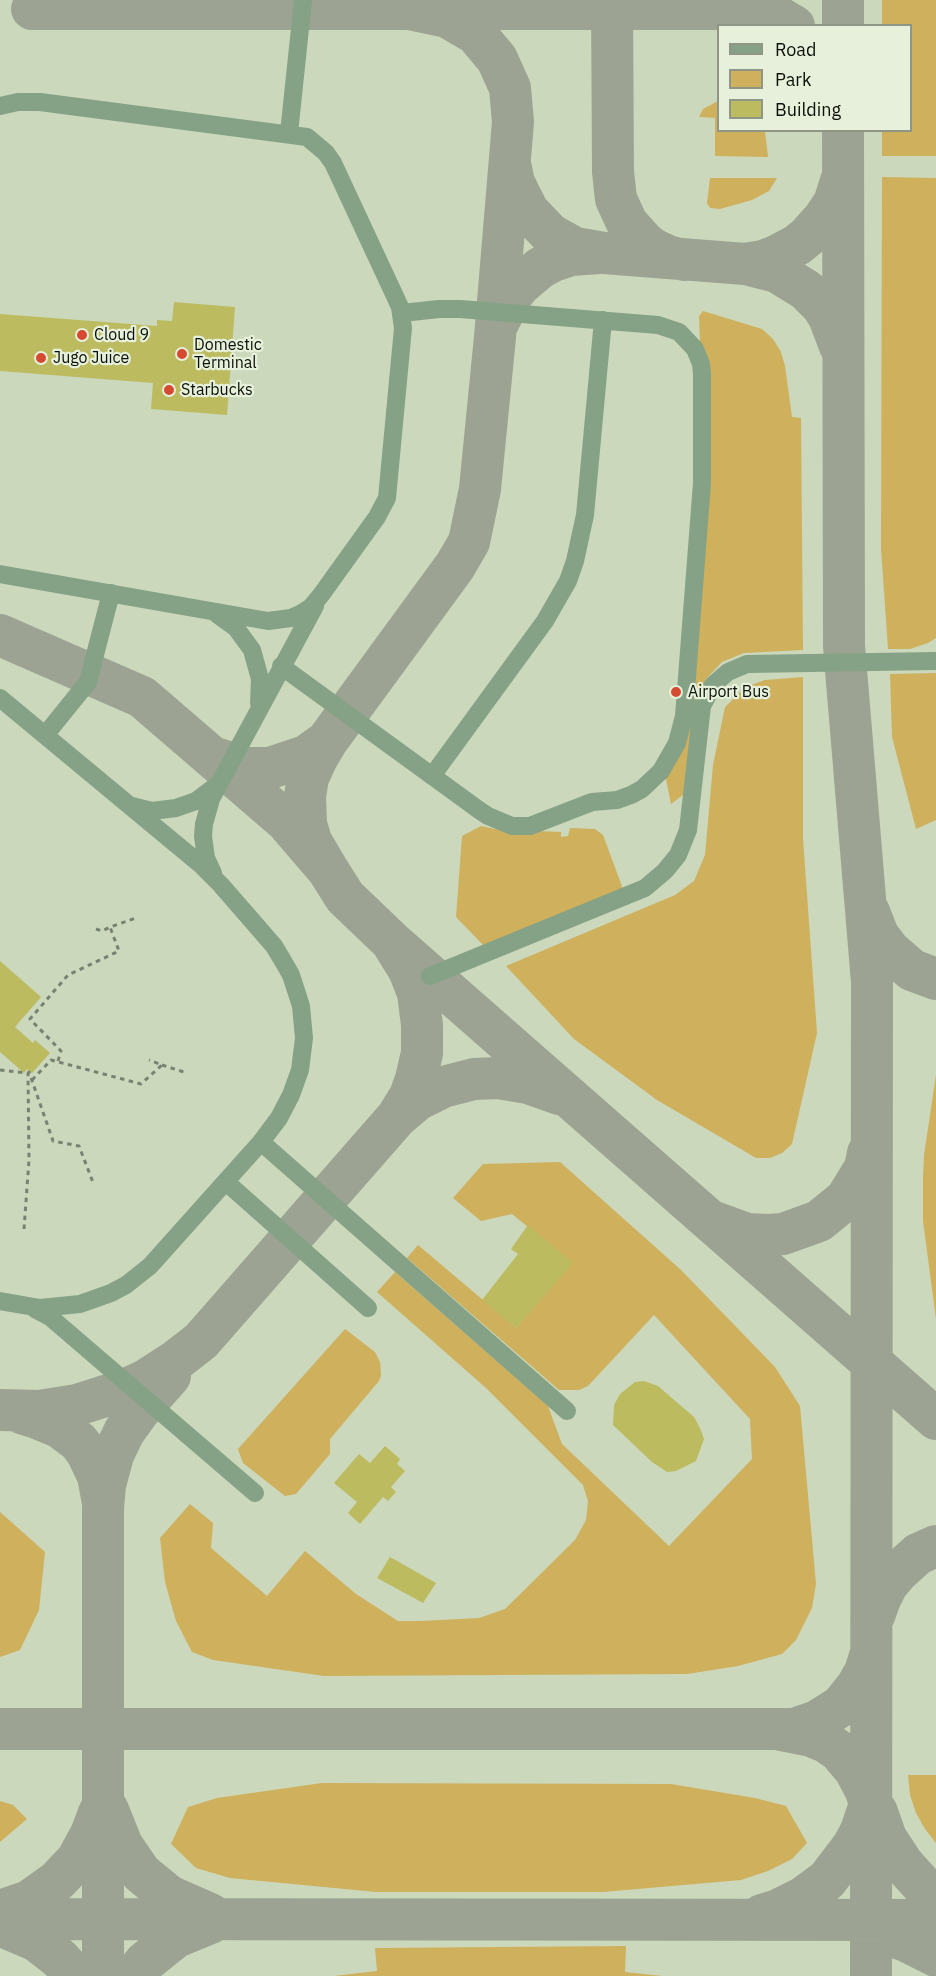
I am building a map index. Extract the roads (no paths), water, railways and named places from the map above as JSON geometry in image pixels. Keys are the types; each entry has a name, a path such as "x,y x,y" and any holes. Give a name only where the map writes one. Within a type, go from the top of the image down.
{"lane":[{"path":"289,133 303,0"},
{"path":"0,106 18,102 40,102 307,136 314,140 333,163 402,313 404,328 387,498 377,517 321,595 218,784 206,813 203,836 206,858 221,885"},
{"path":"281,666 488,816 512,826 530,826 592,802 617,800 631,795 642,789 661,771 677,743 684,716 702,472 701,364 690,343 674,329 658,325 460,309 402,313"},
{"path":"432,776 545,621 568,581 585,515 603,320"},
{"path":"0,574 268,621 300,614 321,595"},
{"path":"46,734 88,682 111,593"},
{"path":"208,611 236,628 252,650 261,679 260,701 255,715"},
{"path":"430,976 645,888 665,872 678,855 688,830 702,706 713,685 728,672 747,664 936,662"},
{"path":"0,698 200,864 221,885 279,953 291,975 301,1006 304,1038 300,1070 279,1118 261,1142 150,1266 126,1285 83,1309 78,1319 78,1333 90,1350"},
{"path":"125,802 144,810 176,808 206,795 218,784"},
{"path":"261,1142 567,1411"},
{"path":"226,1182 368,1308"},
{"path":"24,1307 66,1307 98,1299"},
{"path":"0,1301 39,1311 50,1317 255,1493"}],"place":[{"name":"Cloud 9","path":"82,335"},
{"name":"Domestic Terminal","path":"182,354"},
{"name":"Jugo Juice","path":"41,358"},
{"name":"Starbucks","path":"169,390"},
{"name":"Airport Bus","path":"676,692"}]}
